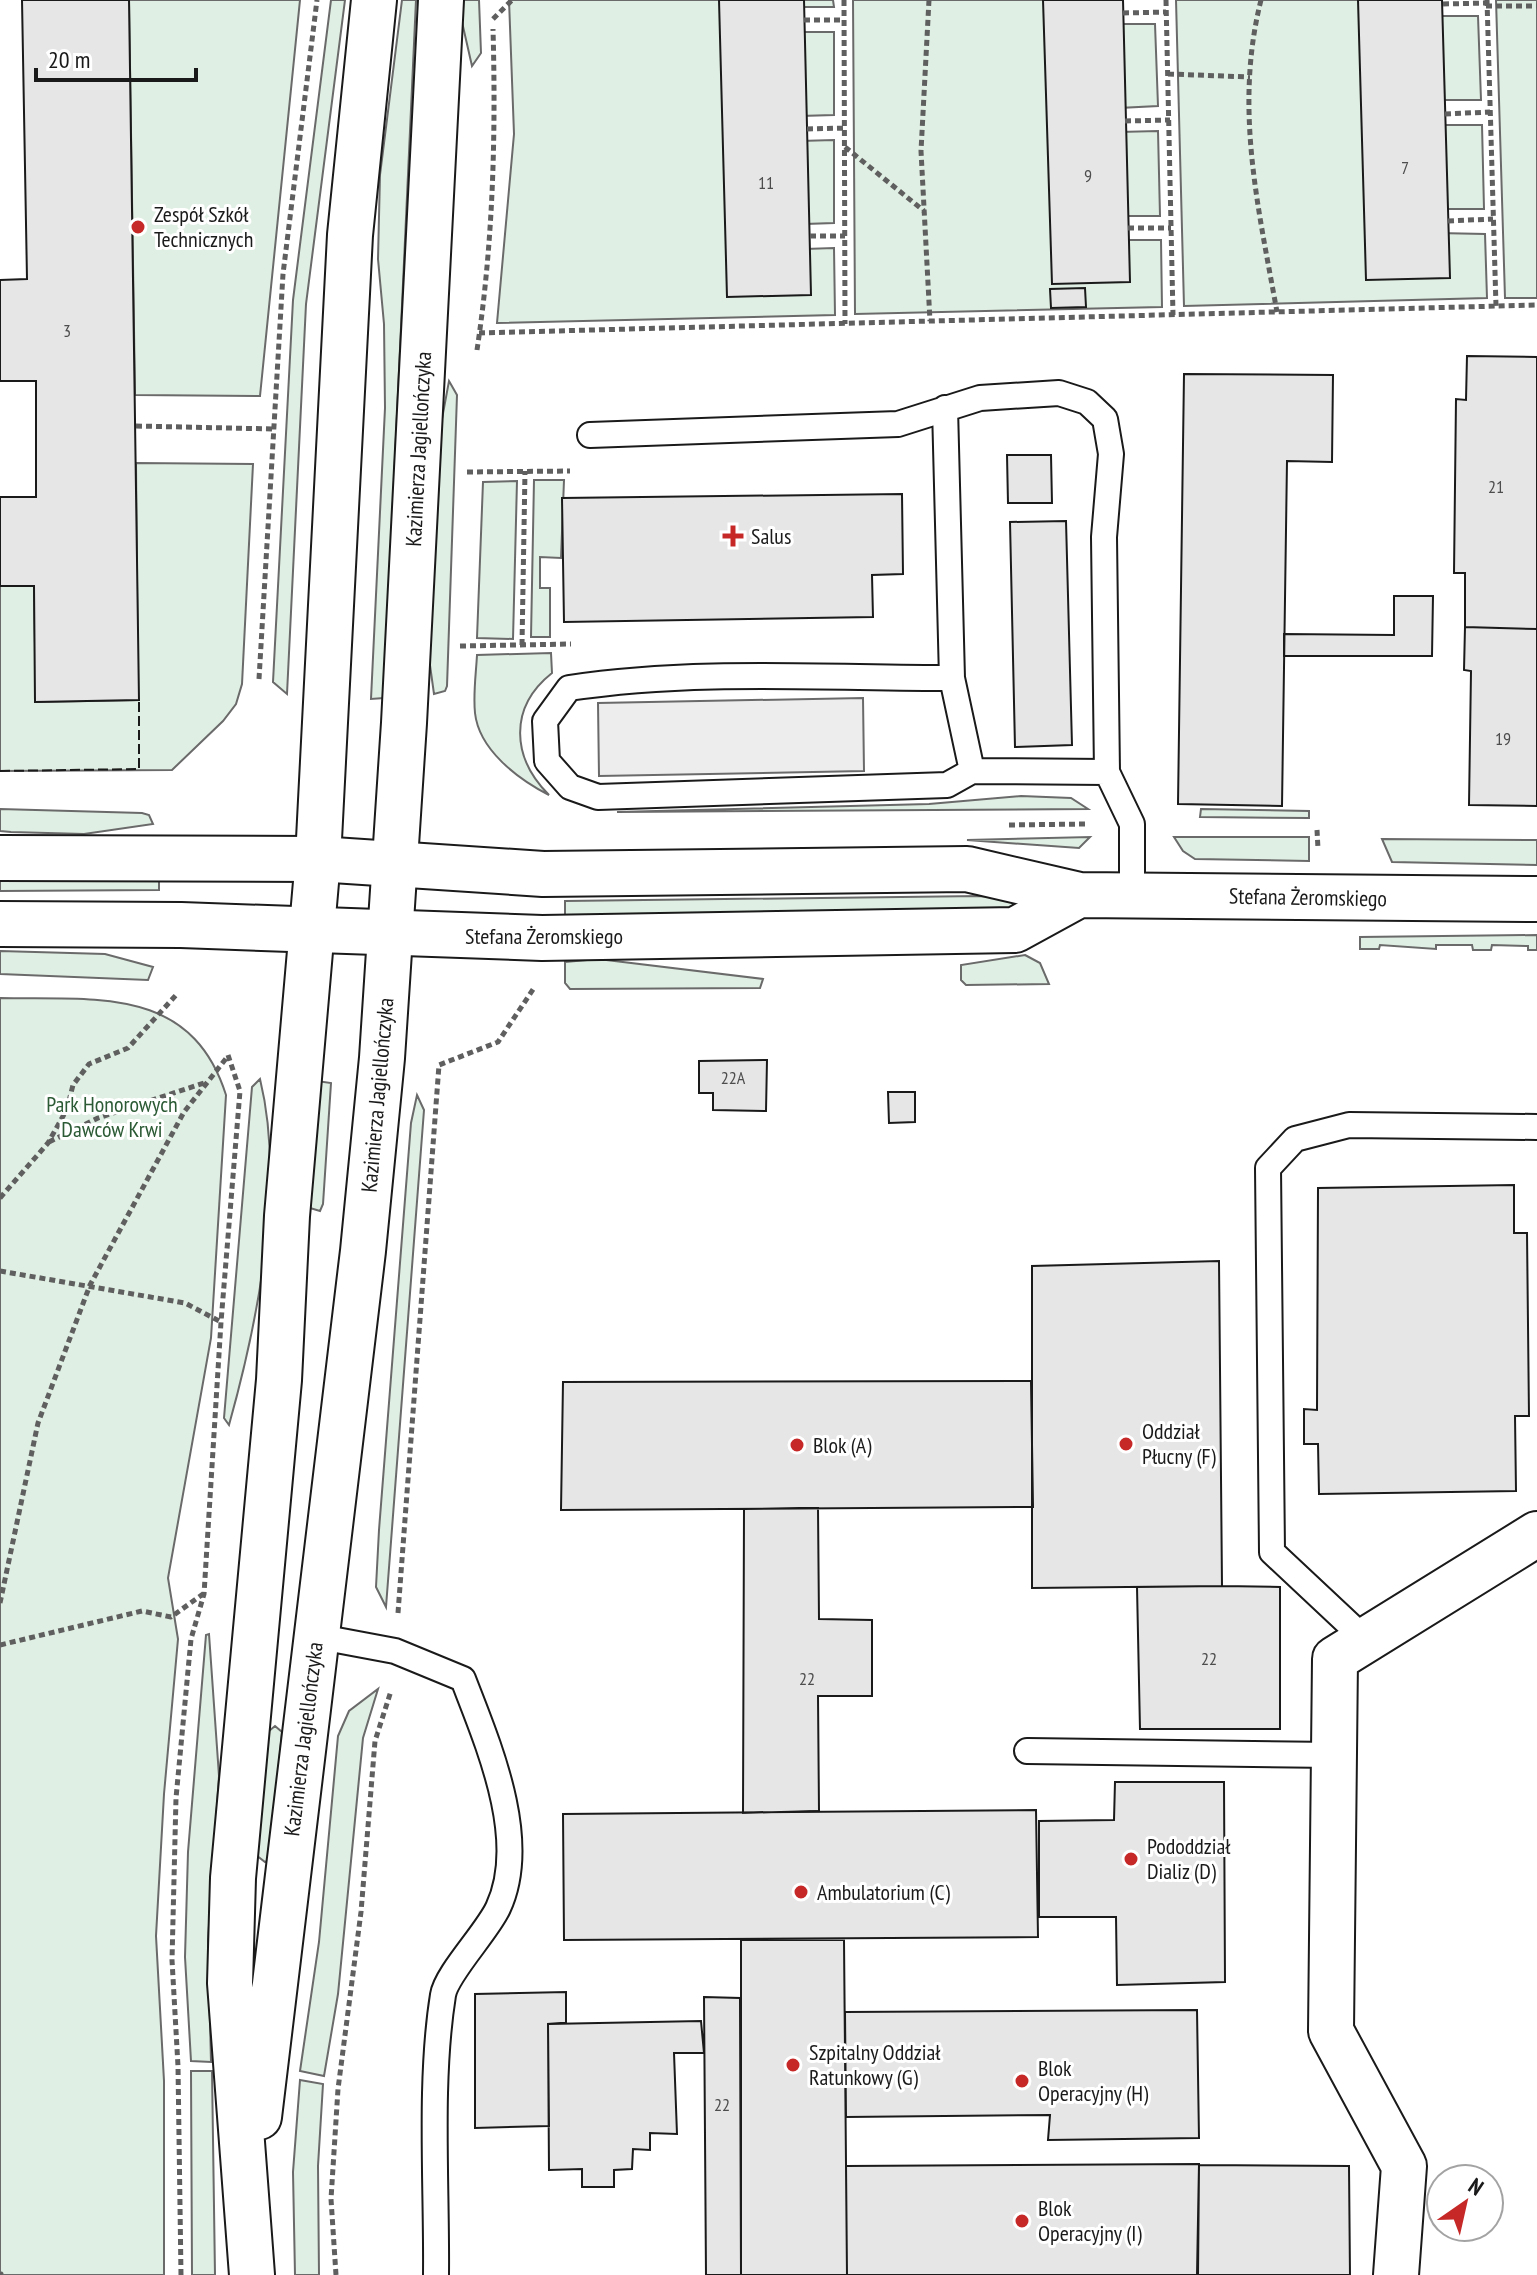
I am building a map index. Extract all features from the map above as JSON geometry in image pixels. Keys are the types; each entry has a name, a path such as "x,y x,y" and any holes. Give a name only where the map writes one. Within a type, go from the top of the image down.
{"main road":[{"name":"Kazimierza Jagiellończyka","path":"252,2275 230,1983 233,1878 279,1380 287,1216 313,930 350,235 374,0"},
{"name":"Kazimierza Jagiellończyka","path":"246,2185 263,2095 363,1251 391,934 441,0"},
{"name":"Stefana Żeromskiego","path":"0,858 318,859 543,874 967,869 1079,895 1537,899"},
{"name":"Stefana Żeromskiego","path":"0,924 542,938 1015,930 1079,895"},
{"path":"1396,2275 1404,2166 1331,2031 1335,1659 1537,1534"}],"lane":[{"path":"590,435 898,424 980,398 1059,393 1087,402 1105,419 1111,454 1104,537 1107,772 1132,824 1132,894"},
{"path":"945,408 952,678 972,771"},
{"path":"952,678 702,677 613,681 569,688 545,721 547,761 570,787 598,797 947,785 972,771 1107,772"},
{"path":"1367,1641 1272,1552 1268,1168 1295,1139 1349,1125 1537,1127"},
{"path":"315,1636 395,1651 463,1679 504,1795 509,1856 499,1907 443,1991 438,2050 436,2275"},
{"path":"1027,1751 1334,1755"}],"path":[{"path":"259,679 283,274 317,0"},
{"path":"493,19 512,0"},
{"path":"844,0 845,324"},
{"path":"929,0 921,151 930,321"},
{"path":"1166,0 1173,315"},
{"path":"1261,0 1251,41 1249,157 1277,312"},
{"path":"1487,3 1496,306"},
{"path":"1443,4 1537,6"},
{"path":"475,360 489,257 495,106 493,10"},
{"path":"1123,13 1166,12"},
{"path":"804,20 844,20"},
{"path":"1168,74 1250,77"},
{"path":"1445,114 1490,112"},
{"path":"1125,121 1170,120"},
{"path":"807,129 844,128"},
{"path":"844,147 925,211"},
{"path":"1448,221 1493,219"},
{"path":"1128,228 1171,228"},
{"path":"810,236 845,236"},
{"path":"479,333 1537,305"},
{"path":"136,426 274,429"},
{"path":"465,488 466,457"},
{"path":"522,645 525,471"},
{"path":"465,472 570,471"},
{"path":"459,657 460,630"},
{"path":"336,2275 331,2199 338,2089 361,1912 375,1741 394,1682 439,1065 498,1042 533,991 542,938"},
{"path":"0,1198 48,1143 67,1109 73,1085 89,1064 128,1048 177,994"},
{"path":"0,1603 38,1423 90,1285 184,1112 228,1055 240,1091 221,1322 204,1594 171,1617 142,1611 0,1645"},
{"path":"48,1143 98,1118 206,1082"},
{"path":"0,1271 185,1303 221,1322"}],"green space":[{"path":"129,0 300,0 260,396 135,395"},
{"path":"331,0 345,0 306,304 287,694 273,682 293,300"},
{"path":"402,0 416,0 384,698 371,699 385,408 384,324 378,259 380,175"},
{"path":"457,0 479,0 481,53 472,66"},
{"path":"509,0 833,0 834,7 797,7 797,32 834,32 834,115 800,116 800,141 834,140 834,223 805,224 805,249 834,248 835,315 497,323 514,134"},
{"path":"853,0 1116,0 1118,24 1155,24 1158,106 1119,108 1119,132 1158,131 1160,216 1122,216 1122,240 1161,240 1162,307 855,314"},
{"path":"1176,0 1431,0 1432,16 1478,16 1481,100 1436,100 1437,125 1482,125 1484,209 1438,209 1438,233 1485,234 1487,298 1184,306"},
{"path":"1496,0 1537,0 1537,298 1505,298"},
{"path":"449,381 457,395 447,686 445,691 434,694 428,651 439,435"},
{"path":"136,463 253,464 242,684 236,704 223,721 172,770 0,771 0,586 34,586 36,702 138,700"},
{"path":"534,480 564,480 561,558 540,557 540,588 550,588 550,637 531,637"},
{"path":"517,481 513,639 477,638 483,482"},
{"path":"551,653 552,673 528,702 520,733 528,765 549,795 513,772 492,751 478,726 474,699 477,655"},
{"path":"1021,796 1071,798 1088,809 617,812 929,804"},
{"path":"0,809 142,813 149,815 153,824 84,834 0,831"},
{"path":"1201,809 1309,811 1309,818 1200,817"},
{"path":"1090,837 1079,848 967,840"},
{"path":"1174,837 1309,837 1309,861 1195,859 1183,851"},
{"path":"1382,839 1537,840 1537,865 1392,862"},
{"path":"159,874 159,890 0,891 0,876"},
{"path":"1005,897 1015,905 1013,908 565,918 565,901"},
{"path":"1537,935 1537,950 1528,950 1528,946 1492,945 1491,950 1473,950 1472,945 1436,945 1436,949 1380,945 1379,949 1360,949 1360,937"},
{"path":"0,951 105,954 153,967 148,980 0,974"},
{"path":"1025,955 1040,963 1049,984 966,985 961,980 961,965"},
{"path":"598,959 763,979 760,988 570,989 565,983 565,962"},
{"name":"Park Honorowych Dawców Krwi","path":"0,998 104,1001 136,1006 164,1016 189,1034 210,1059 226,1095 211,1338 168,1578 178,1639 164,1794 156,1936 164,2081 164,2275 0,2275"},
{"path":"260,1079 270,1163 265,1253 250,1342 229,1425 224,1418 252,1087"},
{"path":"317,1081 331,1083 320,1211 310,1208"},
{"path":"417,1095 424,1110 386,1607 376,1587 379,1530 411,1123"},
{"path":"209,1634 219,1776 208,1940 211,2062 191,2061 185,1957 188,1852 206,1635"},
{"path":"378,1689 363,1738 338,1994 324,2076 300,2071 319,1942 338,1736 349,1711"},
{"path":"275,1726 282,1732 270,1859 265,1862 256,1855 269,1731"},
{"path":"191,2071 212,2071 215,2275 192,2275"},
{"path":"300,2080 323,2084 318,2166 319,2275 295,2275 293,2172"}],"shaded area":[{"path":"863,698 864,771 599,776 598,703"}],"building":[{"path":"22,0 129,0 139,700 35,702 34,586 0,586 0,497 36,497 36,381 0,381 0,280 27,279"},
{"path":"719,0 804,0 811,295 727,297"},
{"path":"1043,0 1123,0 1130,282 1052,284"},
{"path":"1358,0 1442,0 1450,278 1366,280"},
{"path":"1085,288 1086,307 1051,308 1050,289"},
{"path":"1467,356 1537,357 1537,629 1465,627 1465,573 1454,573 1456,399 1466,400"},
{"path":"1184,374 1333,375 1332,462 1287,461 1282,806 1178,804"},
{"path":"1007,455 1051,455 1052,503 1008,503"},
{"name":"Salus","path":"902,494 903,574 872,575 873,617 564,622 562,498"},
{"path":"1066,521 1072,745 1015,747 1010,522"},
{"path":"1394,596 1433,596 1432,656 1284,656 1284,634 1394,635"},
{"path":"1465,627 1537,629 1537,806 1469,805 1471,671 1464,670"},
{"path":"767,1060 766,1111 713,1110 713,1093 699,1093 699,1061"},
{"path":"888,1092 915,1092 915,1122 889,1123"},
{"path":"1514,1185 1514,1233 1527,1233 1529,1416 1515,1416 1516,1491 1319,1494 1318,1444 1304,1444 1304,1409 1317,1410 1318,1188"},
{"name":"Oddział Płucny (F)","path":"1219,1261 1222,1586 1032,1588 1032,1266"},
{"name":"Blok (A)","path":"1031,1381 1033,1507 561,1510 563,1382"},
{"path":"818,1508 819,1619 872,1620 872,1696 818,1696 819,1811 743,1813 744,1509"},
{"path":"1137,1587 1280,1587 1280,1729 1140,1729"},
{"name":"Pododdział Dializ (D)","path":"1115,1782 1224,1782 1225,1982 1117,1985 1116,1917 1039,1917 1039,1821 1114,1820"},
{"name":"Ambulatorium (C)","path":"1036,1810 1038,1937 564,1940 563,1814"},
{"name":"Szpitalny Oddział Ratunkowy (G)","path":"741,1940 844,1940 847,2275 741,2275"},
{"path":"566,1992 566,2023 548,2024 549,2126 475,2128 475,1994"},
{"path":"704,1997 740,1998 741,2275 706,2275"},
{"name":"Blok Operacyjny (H)","path":"1197,2010 1199,2138 1048,2140 1050,2115 846,2117 845,2012"},
{"path":"701,2021 704,2053 674,2053 677,2134 650,2133 650,2150 633,2149 632,2169 614,2170 614,2187 582,2187 582,2169 549,2170 548,2024"},
{"name":"Blok Operacyjny (I)","path":"1199,2164 1197,2275 847,2275 846,2166"},
{"path":"1199,2165 1349,2166 1350,2275 1198,2275"}],"fence":[{"path":"0,771 139,769 139,700"}],"place":[{"name":"Zespół Szkół Technicznych","path":"138,227"},
{"name":"Salus","path":"733,536"},
{"name":"Oddział Płucny (F)","path":"1126,1444"},
{"name":"Blok (A)","path":"797,1445"},
{"name":"Pododdział Dializ (D)","path":"1131,1859"},
{"name":"Ambulatorium (C)","path":"801,1892"},
{"name":"Szpitalny Oddział Ratunkowy (G)","path":"793,2065"},
{"name":"Blok Operacyjny (H)","path":"1022,2081"},
{"name":"Blok Operacyjny (I)","path":"1022,2221"}]}
